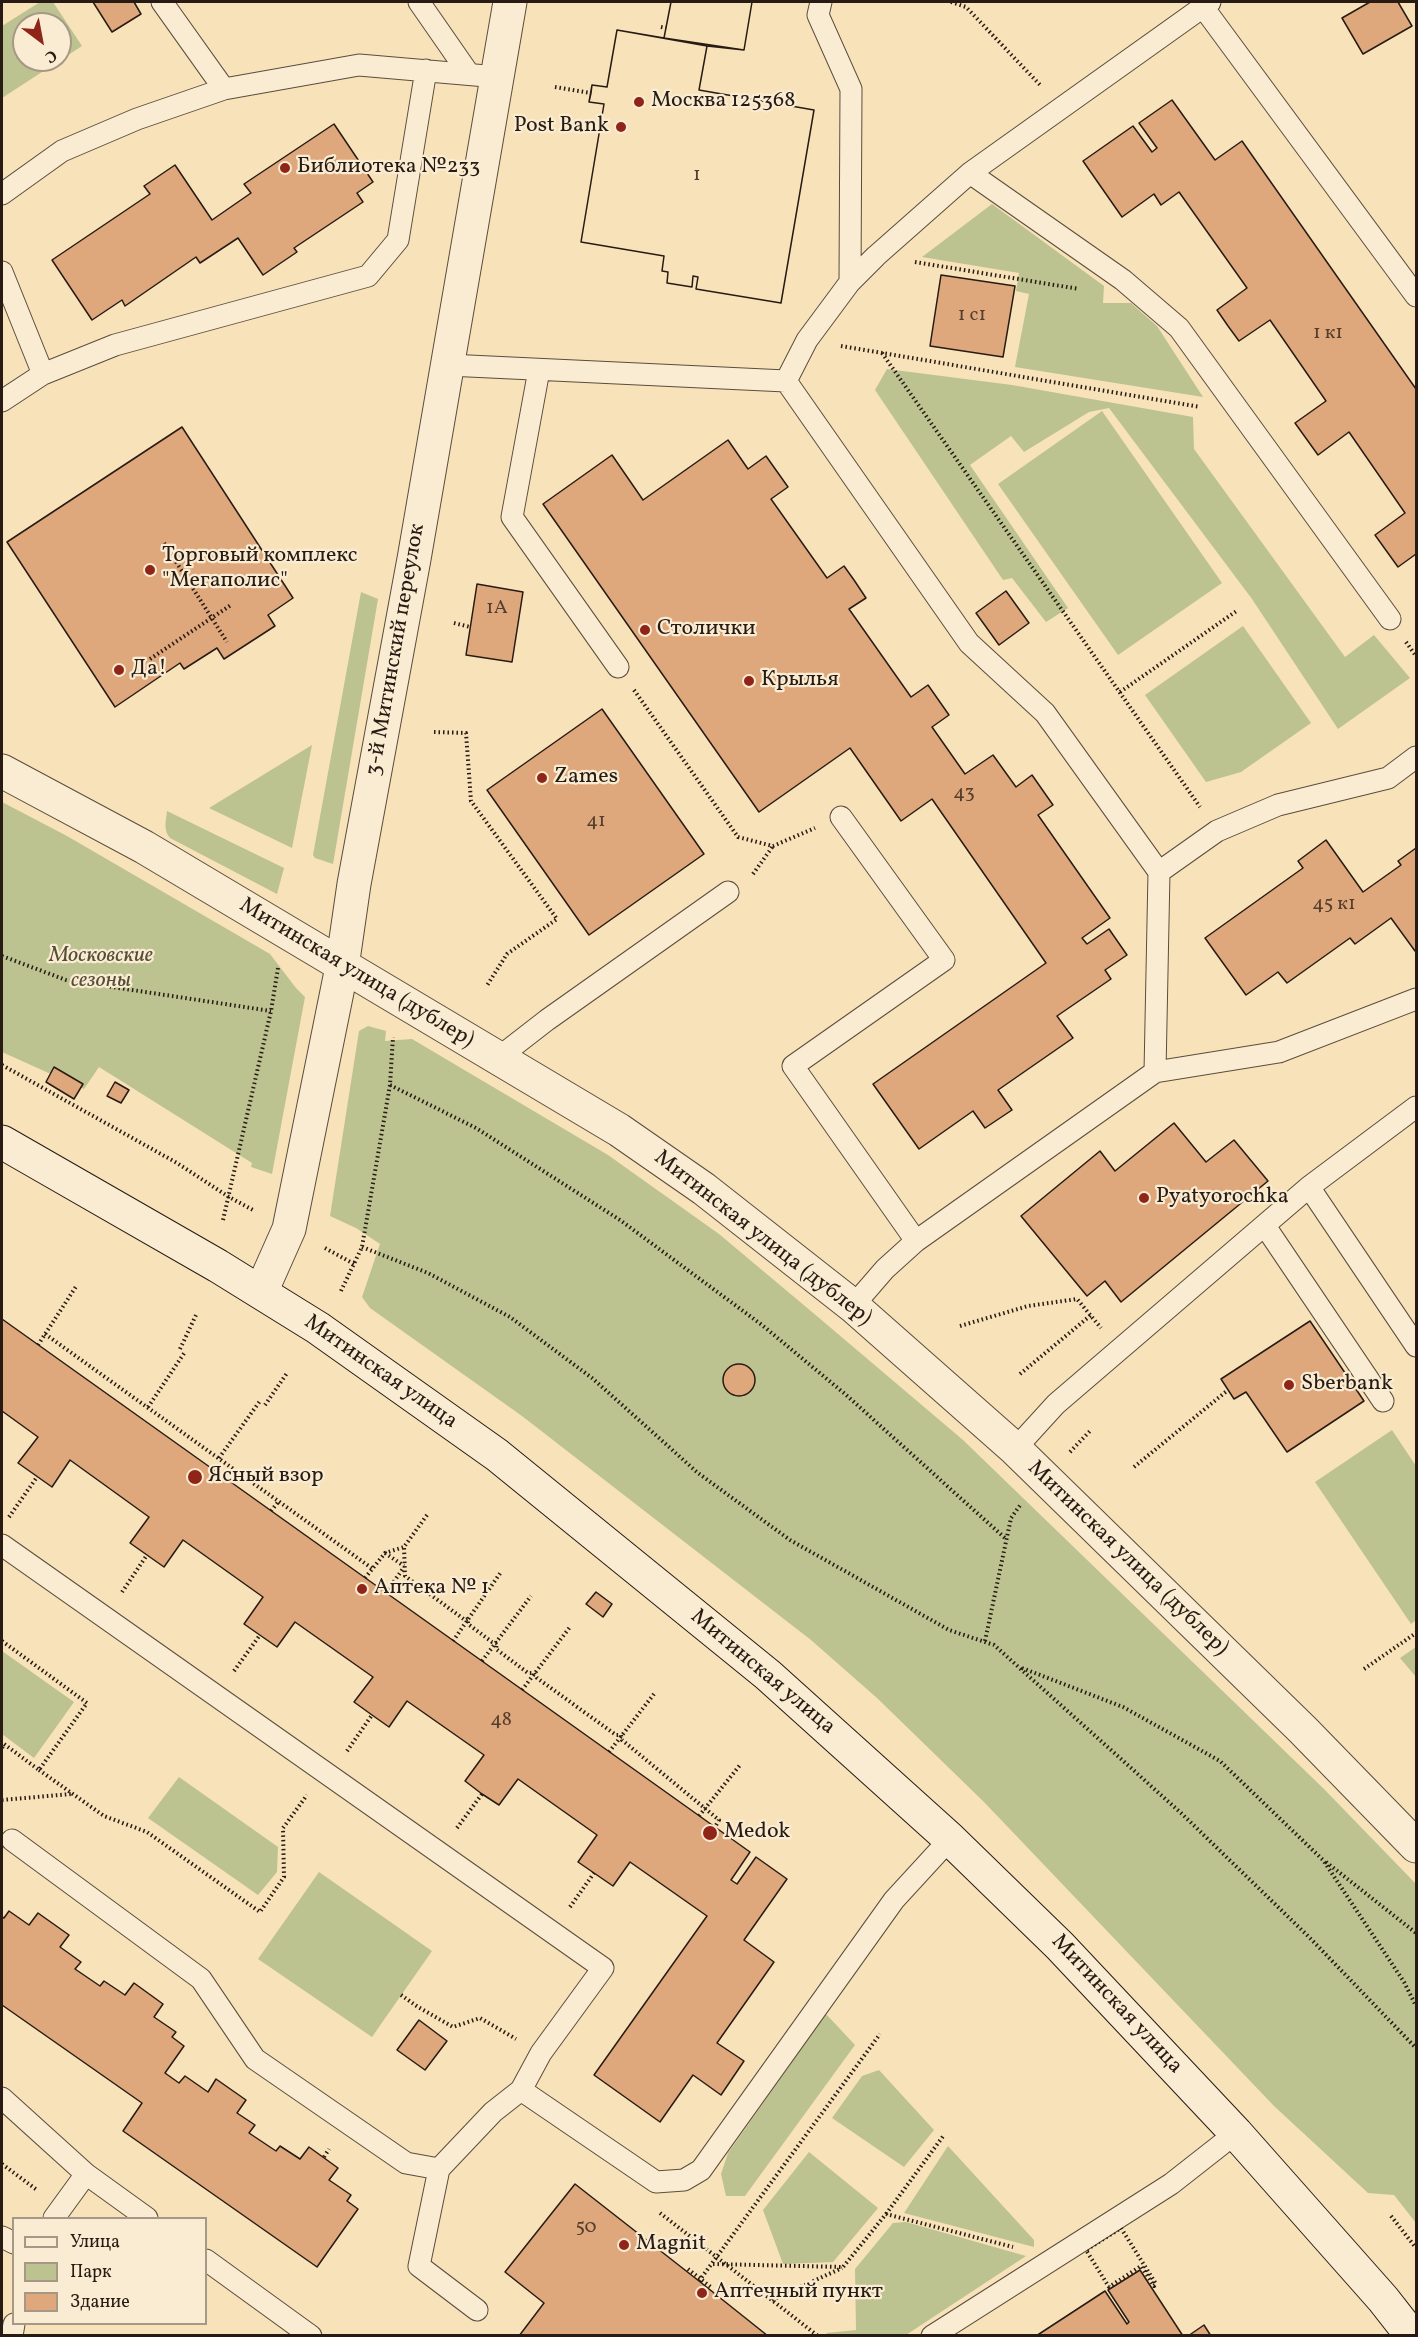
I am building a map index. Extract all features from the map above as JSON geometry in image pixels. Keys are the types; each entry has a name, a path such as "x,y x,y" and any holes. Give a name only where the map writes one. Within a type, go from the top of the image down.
{"street":[{"name":"3-й Митинский переулок","path":"261,1292 290,1229 342,967 354,884 448,365 484,75 510,2"},
{"name":"Митинская улица (дублер)","path":"2,771 144,847 619,1130 704,1189 853,1306 1016,1449 1303,1730 1416,1846"},
{"name":"Митинская улица","path":"2,1142 261,1292 318,1328 497,1455 768,1675 950,1839 1060,1946 1236,2133 1383,2299 1412,2336"}],"lane":[{"path":"162,2 224,89"},
{"path":"419,2 484,75"},
{"path":"821,2 818,15 851,89 850,282"},
{"path":"786,381 807,340 850,282 876,256 970,173 1206,4 1416,297"},
{"path":"2,194 62,152 137,119 224,89 359,64 484,75"},
{"path":"2,401 43,374 115,345 368,276 398,240 426,70"},
{"path":"970,173 1123,280 1179,328 1390,619"},
{"path":"2,272 43,374"},
{"path":"448,365 786,381"},
{"path":"539,370 512,517 618,667"},
{"path":"786,381 969,643 1045,713 1159,872 1155,1072"},
{"path":"1159,872 1217,831 1278,805 1388,778 1416,757"},
{"path":"841,817 944,960 793,1066 916,1241"},
{"path":"498,1058 547,1020 728,892"},
{"path":"853,1306 885,1269 916,1241 1155,1072 1279,1052 1416,999"},
{"path":"1016,1449 1056,1404 1309,1187 1416,1107"},
{"path":"1309,1187 1416,1346"},
{"path":"1264,1226 1383,1401"},
{"path":"2,1545 603,1968 541,2053 521,2090 493,2112 439,2169 419,2266 477,2310"},
{"path":"521,2090 656,2182 684,2180 701,2170 894,1900 950,1839"},
{"path":"12,1840 201,1979 255,2059 406,2163 439,2169"},
{"path":"2,2098 86,2174 146,2217"},
{"path":"932,2336 1171,2184 1236,2133"},
{"path":"57,2214 86,2174"},
{"path":"207,2261 311,2336"}],"path":[{"path":"951,2 966,7 1062,108"},
{"path":"555,87 591,93"},
{"path":"876,256 1092,291 1123,280"},
{"path":"807,340 1242,415"},
{"path":"882,353 1217,831"},
{"path":"164,543 227,642"},
{"path":"150,658 231,605"},
{"path":"1120,692 1238,610"},
{"path":"454,623 470,627"},
{"path":"618,667 738,837 772,846 841,817"},
{"path":"434,732 466,733 471,801 557,919 507,954 486,987"},
{"path":"2,956 66,980 271,1011"},
{"path":"223,1220 271,1011 279,965"},
{"path":"341,1291 362,1247 390,1085 394,1033"},
{"path":"2,1065 177,1163 253,1210"},
{"path":"390,1085 476,1128 639,1234 762,1325 846,1394 1006,1539"},
{"path":"362,1247 428,1273 510,1317 592,1378 698,1473 790,1540 949,1630 994,1645 1180,1812 1310,1937 1416,2048"},
{"path":"325,1248 354,1264"},
{"path":"38,1345 77,1285"},
{"path":"960,1326 1028,1306 1077,1299 1120,1349"},
{"path":"180,1349 196,1315"},
{"path":"1020,1374 1091,1315"},
{"path":"45,1334 374,1569"},
{"path":"148,1407 185,1352"},
{"path":"265,1405 287,1373"},
{"path":"1134,1467 1228,1390"},
{"path":"219,1458 260,1401"},
{"path":"1066,1457 1090,1431"},
{"path":"8,1519 38,1477"},
{"path":"985,1641 1011,1518 1025,1500"},
{"path":"271,1511 279,1501"},
{"path":"427,1515 404,1548 405,1576 465,1620 468,1619"},
{"path":"365,1578 385,1553 404,1548"},
{"path":"385,1553 405,1567"},
{"path":"104,1617 147,1555"},
{"path":"386,1593 405,1567"},
{"path":"453,1641 501,1572"},
{"path":"482,1661 498,1643 531,1596"},
{"path":"468,1619 468,1624 492,1642 498,1643"},
{"path":"522,1690 570,1627"},
{"path":"1364,1669 1416,1634"},
{"path":"216,1696 260,1635"},
{"path":"2,1641 87,1703 39,1770"},
{"path":"498,1643 496,1649 528,1673 534,1673"},
{"path":"1018,1667 1123,1707 1220,1761 1323,1860 1416,1933"},
{"path":"534,1673 537,1678 616,1735 621,1735"},
{"path":"609,1752 654,1694"},
{"path":"352,1744 372,1715"},
{"path":"621,1735 622,1740 719,1820 715,1827"},
{"path":"2,1745 104,1816 147,1832 260,1912 284,1877 284,1828 323,1771"},
{"path":"699,1816 740,1765"},
{"path":"2,1800 72,1794"},
{"path":"439,1853 482,1794"},
{"path":"1323,1860 1404,1982 1416,2006"},
{"path":"573,1903 594,1873"},
{"path":"401,1995 453,2027 480,2018 541,2053"},
{"path":"700,2280 880,2034"},
{"path":"772,2300 843,2267 886,2214 944,2135"},
{"path":"324,2157 329,2149"},
{"path":"2,2164 57,2214"},
{"path":"651,2206 818,2336"},
{"path":"886,2214 1020,2249"},
{"path":"1391,2216 1416,2248"},
{"path":"1121,2228 1156,2284 1154,2286 1141,2266 1109,2287 1086,2250 1121,2228"},
{"path":"713,2264 843,2267"},
{"path":"688,2269 712,2288"}],"green space":[{"path":"40,2 53,2 60,12 24,12"},
{"path":"12,20 12,72 42,72 2,98 2,26"},
{"path":"72,31 82,46 72,52"},
{"path":"992,204 1104,286 1103,303 1131,303 1157,326 1203,397 1015,367 1029,294 1016,291 1019,273 922,257"},
{"path":"887,369 1012,385 1193,417 1194,449 1345,657 1374,635 1410,678 1338,729 1252,599 1109,408 1089,412 1024,452 1011,436 970,465 1068,608 1046,622 1012,578 1003,580 875,390"},
{"path":"1102,411 1222,583 1118,655 998,484"},
{"path":"361,592 378,599 333,864 315,858 313,855"},
{"path":"1243,626 1311,723 1241,772 1206,782 1145,695"},
{"path":"312,745 292,848 209,808"},
{"name":"Московские сезоны","path":"2,802 67,836 270,954 305,997 272,1174 251,1167 252,1163 99,1067 84,1089 2,1052"},
{"path":"167,811 284,868 277,894 170,838 166,829"},
{"path":"368,1026 386,1031 385,1041 412,1039 608,1155 719,1234 963,1440 1324,1789 1416,1884 1416,2223 1394,2195 1368,2193 1274,2106 984,1802 877,1698 811,1640 522,1416 370,1308 362,1297 380,1244 356,1228 330,1216 359,1031"},
{"path":"1392,1430 1416,1466 1416,1620 1411,1624 1315,1482"},
{"path":"1416,1647 1416,1677 1400,1658"},
{"path":"2,1651 74,1702 34,1758 2,1734"},
{"path":"179,1777 278,1847 277,1872 258,1895 148,1818"},
{"path":"319,1872 432,1951 372,2037 258,1959"},
{"path":"826,2014 855,2045 745,2196 726,2196 721,2174 728,2153"},
{"path":"879,2070 934,2130 904,2167 832,2118 862,2076"},
{"path":"948,2146 1034,2240 1034,2247 904,2213"},
{"path":"809,2152 878,2208 833,2262 783,2264 763,2210"},
{"path":"906,2222 1026,2256 906,2335 828,2335 826,2333 856,2330 855,2269 893,2223"}],"building":[{"path":"93,2 134,2 141,14 112,32"},
{"path":"671,2 752,2 744,50 664,38"},
{"path":"671,2 752,2 744,50 707,46 699,90 814,110 781,303 696,289 698,277 693,276 692,287 667,283 668,272 662,271 664,256 581,242 604,104 589,102 592,85 607,87 617,30 664,38"},
{"path":"1370,2 1398,2 1412,26 1363,54 1342,18"},
{"path":"617,30 707,46 699,90 814,110 781,303 696,289 698,277 693,276 692,287 667,283 668,272 662,271 664,256 581,242 604,104 589,102 592,85 607,87"},
{"path":"1172,100 1215,160 1242,141 1416,389 1416,554 1398,567 1375,535 1405,513 1349,432 1318,455 1295,423 1326,401 1270,320 1239,341 1228,326 1217,310 1247,288 1179,192 1161,205 1154,194 1122,217 1083,161 1133,126 1152,152 1157,148 1139,123"},
{"path":"334,124 373,182 357,193 363,202 294,248 297,252 263,275 238,238 200,263 196,257 125,306 122,300 92,320 52,260 150,194 144,186 175,165 212,220 251,193 244,184"},
{"path":"941,275 1015,286 1003,357 930,346"},
{"name":"Торговый комплекс \"Мегаполис\"","path":"182,427 293,598 268,615 275,626 224,659 217,648 184,669 180,663 115,707 7,542"},
{"path":"728,440 748,469 766,456 788,487 771,499 827,578 844,566 854,580 866,598 849,609 911,697 928,685 949,715 932,727 965,774 993,755 1016,787 1032,775 1053,805 1038,815 1110,918 1082,938 1087,944 1109,929 1127,955 1105,970 1111,979 1057,1016 1073,1038 998,1090 1012,1110 985,1128 973,1111 919,1149 873,1084 1046,963 932,799 901,821 850,748 759,812 543,504 612,455 643,500"},
{"path":"477,584 523,592 512,662 466,655"},
{"path":"1006,591 1029,623 999,645 976,613"},
{"path":"602,709 704,854 589,935 487,790"},
{"path":"1326,840 1363,892 1401,865 1398,861 1416,848 1416,950 1391,918 1355,944 1350,938 1287,983 1278,972 1246,995 1205,938 1303,868 1298,861"},
{"path":"54,1067 83,1084 74,1099 46,1082"},
{"path":"115,1082 129,1090 121,1103 107,1096"},
{"name":"Pyatyorochka","path":"1174,1123 1206,1162 1234,1140 1268,1181 1121,1302 1105,1281 1087,1296 1021,1216 1100,1151 1115,1171"},
{"path":"2,1319 750,1852 731,1880 737,1884 756,1857 787,1879 744,1940 774,1962 717,2043 744,2061 721,2095 693,2075 660,2122 594,2075 707,1916 630,1862 613,1886 578,1862 597,1835 518,1779 499,1805 482,1794 465,1781 484,1755 407,1701 389,1727 354,1702 373,1677 295,1622 277,1647 244,1624 263,1597 183,1540 164,1567 130,1543 149,1517 70,1460 52,1487 18,1463 38,1437 2,1411"},
{"name":"Sberbank","path":"1310,1321 1364,1401 1287,1452 1246,1392 1234,1399 1221,1379"},
{"path":"739,1364 751,1368 755,1380 751,1392 739,1396 727,1392 723,1380 727,1368"},
{"path":"596,1592 612,1604 603,1617 586,1604"},
{"path":"9,1911 29,1925 38,1913 69,1935 60,1947 81,1962 75,1969 100,1986 104,1981 125,1995 134,1983 163,2004 154,2017 176,2032 172,2037 184,2046 165,2073 179,2083 185,2076 208,2092 216,2079 246,2100 237,2113 255,2125 249,2133 276,2151 280,2146 300,2159 309,2147 338,2168 329,2180 351,2195 347,2201 358,2209 317,2267 123,2131 142,2103 2,2005 2,1917 4,1918"},
{"path":"419,2020 447,2041 425,2070 397,2050"},
{"path":"575,2184 768,2336 519,2336 544,2303 505,2272"},
{"path":"1140,2270 1183,2336 1036,2336 1105,2291 1127,2324 1129,2322 1108,2290"},
{"path":"1204,2325 1211,2336 1188,2336"}],"place":[{"name":"Москва 125368","path":"639,102"},
{"name":"Post Bank","path":"621,127"},
{"name":"Библиотека №233","path":"285,168"},
{"name":"Торговый комплекс \"Мегаполис\"","path":"150,570"},
{"name":"Столички","path":"645,630"},
{"name":"Да!","path":"119,670"},
{"name":"Крылья","path":"749,681"},
{"name":"Zames","path":"542,778"},
{"name":"Pyatyorochka","path":"1144,1198"},
{"name":"Sberbank","path":"1289,1385"},
{"name":"Ясный взор","path":"195,1477"},
{"name":"Аптека № 1","path":"362,1589"},
{"name":"Medok","path":"710,1833"},
{"name":"Magnit","path":"624,2245"},
{"name":"Аптечный пункт","path":"702,2293"}]}
